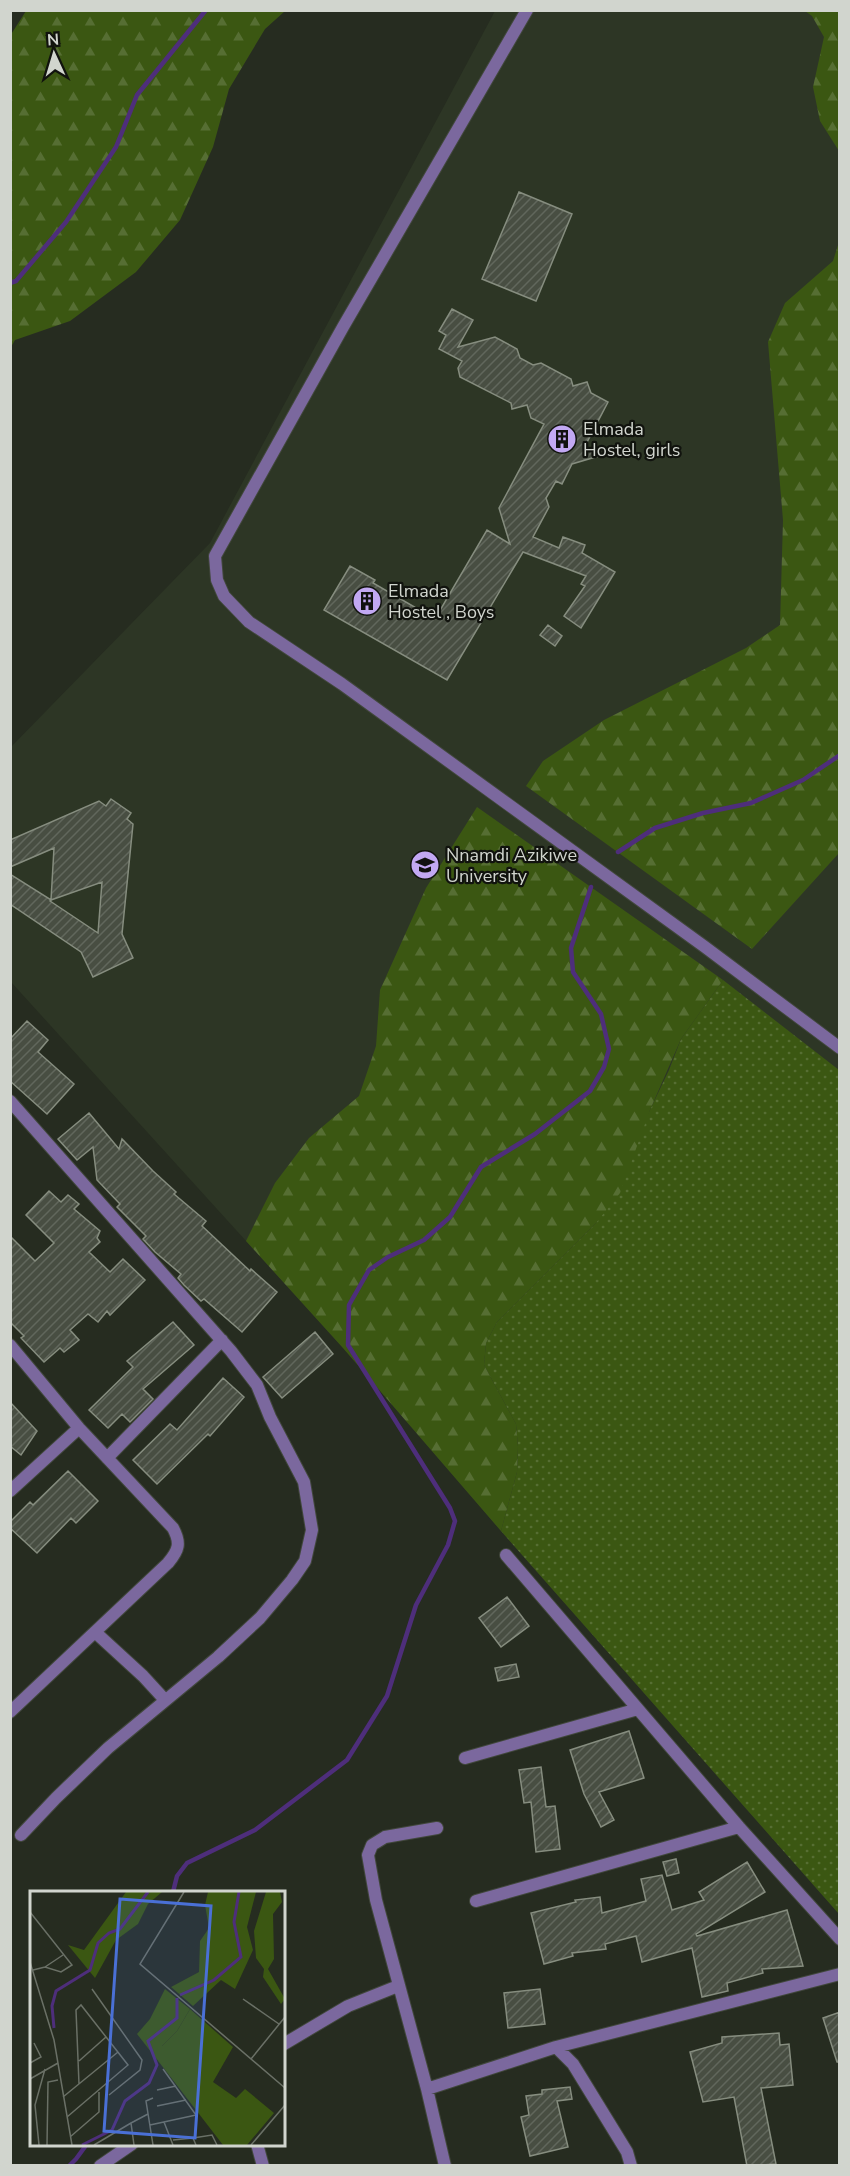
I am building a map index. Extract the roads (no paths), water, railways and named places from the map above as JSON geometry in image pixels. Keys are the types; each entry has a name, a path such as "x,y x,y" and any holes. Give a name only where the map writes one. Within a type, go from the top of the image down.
{"street":[{"path":"526,10 343,327 215,556 217,580 224,596 249,622 342,684 705,947 840,1048"},
{"path":"10,1101 222,1340 257,1385 270,1417 304,1482 312,1530 305,1561 260,1618 218,1657 108,1748 21,1835"},
{"path":"107,1458 222,1340"},
{"path":"10,1345 79,1428 173,1528 179,1540 178,1551 168,1563 10,1712"},
{"path":"10,1491 79,1428"},
{"path":"506,1555 739,1827 840,1939"},
{"path":"95,1632 165,1700"},
{"path":"465,1758 638,1709"},
{"path":"476,1901 739,1827"},
{"path":"437,1828 386,1837 372,1845 368,1855 376,1900 427,2089 445,2166"},
{"path":"427,2089 556,2047 840,1974"},
{"path":"285,2043 348,2006 398,1986"},
{"path":"556,2047 573,2064 627,2152 631,2166"},
{"path":"100,2166 130,2146"},
{"path":"257,2146 263,2166"}],"waterway":[{"path":"10,283 16,281 66,222 116,147 137,95 206,10"},
{"path":"618,852 655,828 703,813 751,803 803,780 840,755"},
{"path":"173,1891 177,1876 187,1863 255,1830 347,1760 387,1696 416,1605 448,1545 455,1521 450,1508 348,1345 349,1305 369,1270 388,1257 424,1240 450,1217 481,1167 535,1134 590,1091 604,1067 609,1049 601,1014 573,972 571,948 591,887"},
{"path":"69,2166 86,2146"}],"place":[{"name":"Elmada Hostel, girls","path":"562,439"},
{"name":"Elmada Hostel , Boys","path":"367,601"},
{"name":"Nnamdi Azikiwe University","path":"425,865"}]}
